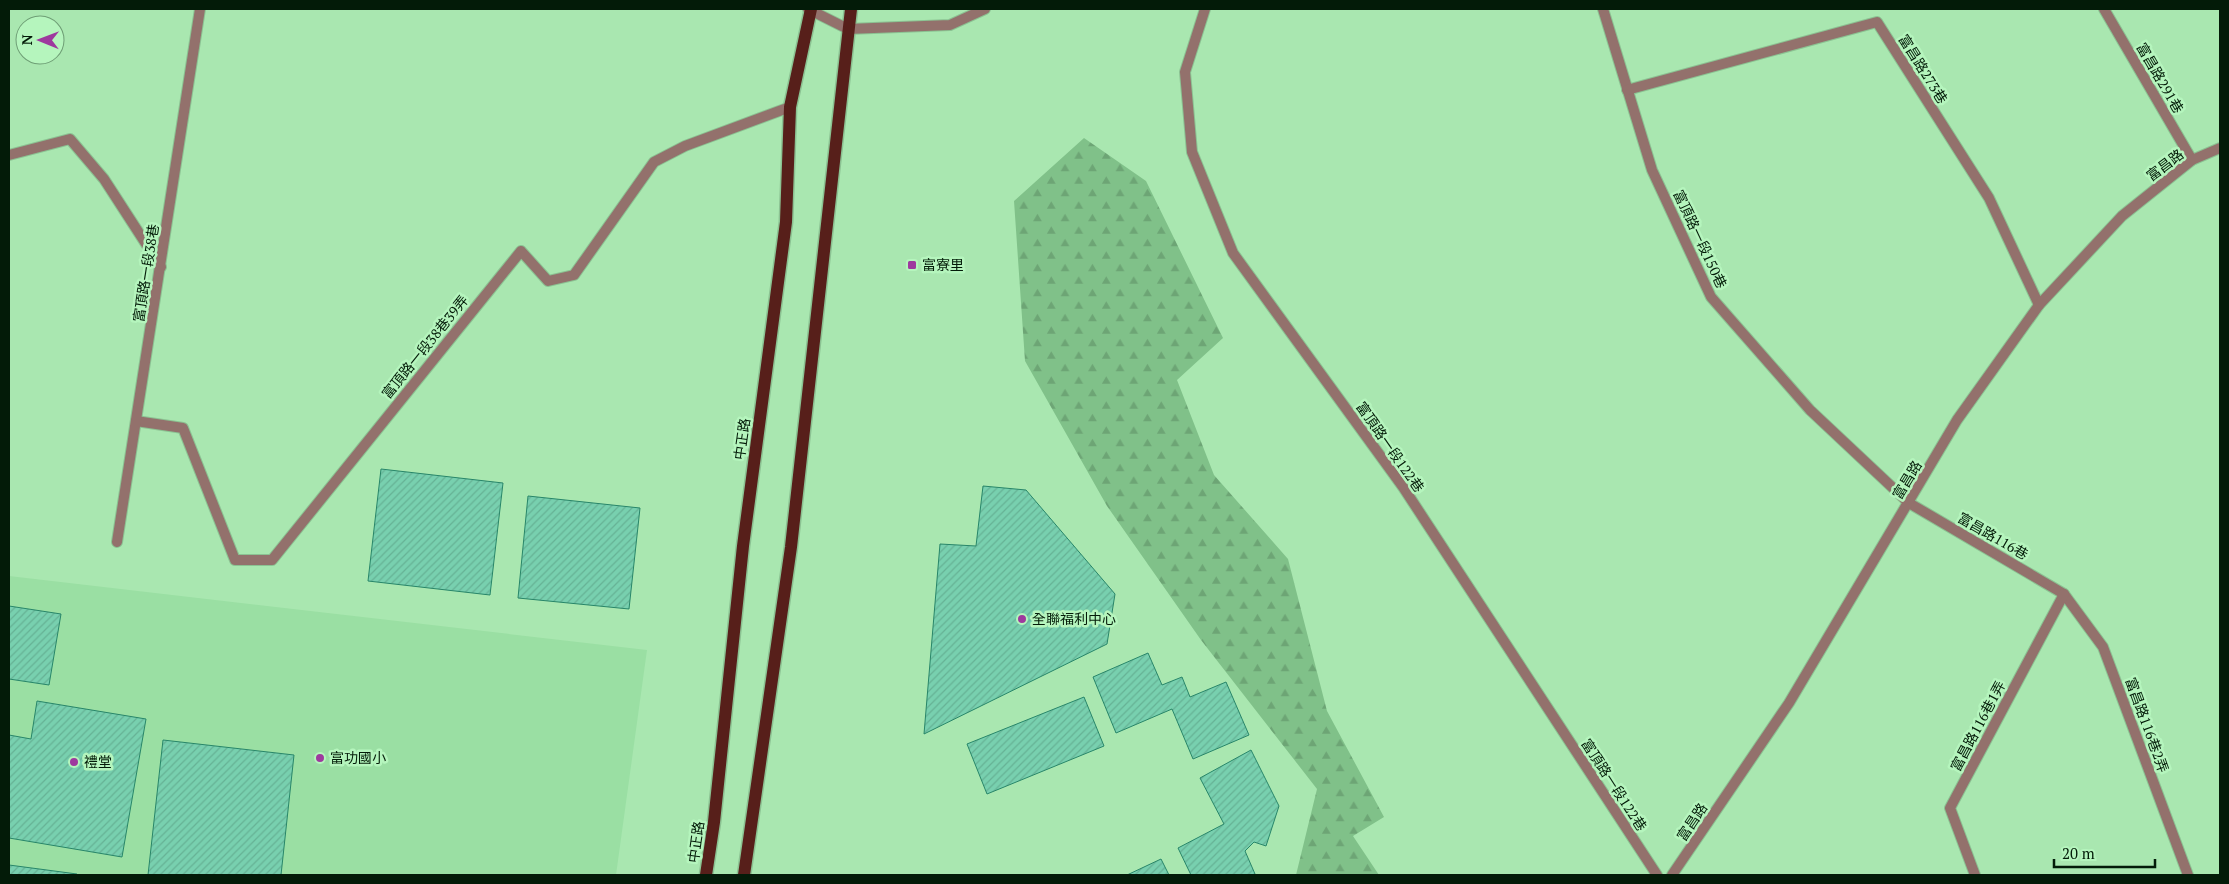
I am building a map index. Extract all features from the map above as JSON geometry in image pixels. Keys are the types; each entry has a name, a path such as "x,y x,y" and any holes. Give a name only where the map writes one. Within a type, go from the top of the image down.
{"main road":[{"name":"中正路","path":"706,875 715,812 743,546 786,222 790,107 810,9"},
{"path":"744,875 791,547 850,9"}],"street":[{"name":"富頂路一段38巷","path":"117,542 200,9"},
{"path":"810,9 848,29 950,26 986,9"},
{"name":"富頂路一段122巷","path":"1205,9 1185,72 1192,152 1233,253 1402,487 1657,875"},
{"name":"富頂路一段150巷","path":"1602,9 1652,170 1711,297 1810,410 1909,503"},
{"name":"富昌路291巷","path":"2104,9 2192,160"},
{"name":"富昌路273巷","path":"1627,90 1877,22 1989,198 2039,306"},
{"name":"富頂路一段38巷39弄","path":"136,420 183,428 235,560 272,560 521,251 548,281 574,275 654,162 685,146 790,107"},
{"path":"9,155 70,139 104,179 161,266"},
{"name":"富昌路","path":"1672,875 1789,703 1957,420 2039,306 2122,216 2192,160 2220,148"},
{"name":"富昌路116巷","path":"1909,503 2064,594"},
{"name":"富昌路116巷1弄","path":"1975,875 1950,808 2064,594"},
{"name":"富昌路116巷2弄","path":"2064,594 2104,647 2188,875"}],"shaded area":[{"name":"富功國小","path":"9,576 647,650 616,875 9,875"}],"green space":[{"path":"1084,138 1146,181 1223,338 1177,380 1214,475 1288,559 1327,711 1384,817 1353,836 1379,875 1296,875 1317,789 1201,640 1107,506 1025,361 1014,201"}],"building":[{"path":"381,469 503,483 490,595 368,581"},
{"name":"全聯福利中心","path":"983,486 1026,490 1115,594 1107,644 924,734 940,544 976,546"},
{"path":"528,496 640,508 629,609 518,598"},
{"path":"9,606 61,614 49,685 9,679"},
{"path":"1148,653 1162,685 1182,677 1190,697 1226,682 1249,735 1193,759 1172,709 1116,733 1093,677"},
{"path":"1084,697 1104,746 987,794 967,744"},
{"name":"禮堂","path":"37,701 146,719 122,857 9,838 9,735 31,739"},
{"path":"163,740 294,755 281,875 148,875"},
{"path":"1251,750 1279,806 1266,846 1254,842 1245,851 1255,874 1191,875 1178,848 1224,824 1200,778"},
{"path":"1161,859 1169,875 1127,875"},
{"path":"9,865 77,874 77,875 9,875"}],"place":[{"name":"富寮里","path":"912,265"},
{"name":"全聯福利中心","path":"1022,619"},
{"name":"富功國小","path":"320,758"},
{"name":"禮堂","path":"74,762"}]}
